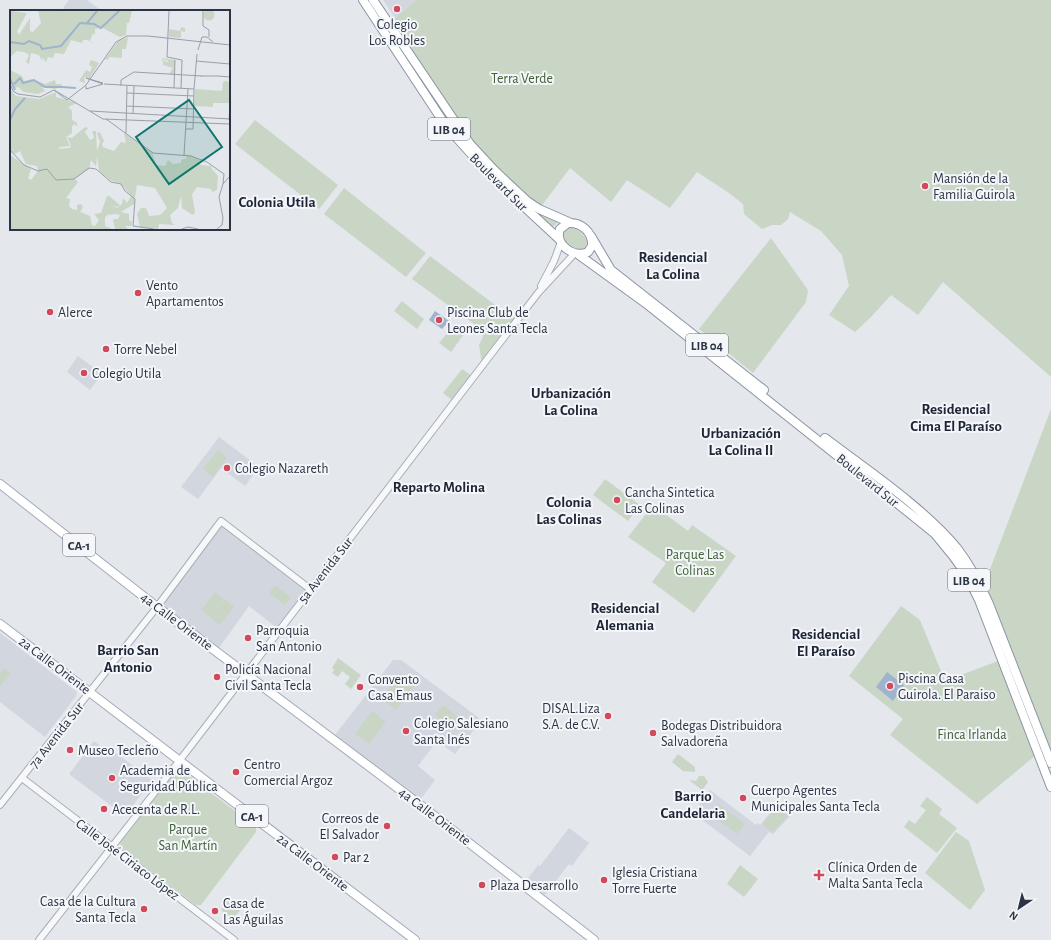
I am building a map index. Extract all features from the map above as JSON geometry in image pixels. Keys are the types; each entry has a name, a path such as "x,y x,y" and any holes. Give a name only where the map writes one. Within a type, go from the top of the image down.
{"main road":[{"name":"Boulevard Sur","path":"363,0 446,126 491,176 560,241"},
{"name":"Boulevard Sur","path":"373,0 470,144 490,167 527,201 539,209 571,223"},
{"path":"560,241 558,232 562,226 571,223"},
{"name":"LIB 04","path":"571,223 582,227 591,236"},
{"name":"Boulevard Sur","path":"591,236 612,272 923,514 956,547 971,569 986,597 1051,763"},
{"path":"577,254 583,255 591,249 591,236"},
{"name":"LIB 04","path":"560,241 577,254"},
{"name":"Boulevard Sur","path":"577,254 648,305 832,450 918,520 944,544 966,574 979,600 1051,787"},
{"name":"4a Calle Oriente","path":"0,484 157,607 247,673 594,940"},
{"name":"2a Calle Oriente","path":"0,624 90,691 415,940"}],"street":[{"name":"5a Avenida Sur","path":"538,293 554,261 560,241"},
{"name":"5a Avenida Sur","path":"39,940 180,760 538,293 577,254"},
{"name":"7a Avenida Sur","path":"0,805 157,607 221,521 310,589"},
{"name":"Calle José Ciriaco López","path":"22,778 234,940"}],"shaded area":[{"path":"69,0 87,0 101,10 64,10 63,8"},
{"name":"Colegio Los Robles","path":"383,0 417,0 395,18"},
{"name":"Colegio Utila","path":"78,356 102,374 90,390 67,372"},
{"name":"Colegio Nazareth","path":"219,437 259,467 245,486 221,468 198,499 181,487"},
{"path":"222,524 308,589 277,628 249,606 219,648 162,607"},
{"path":"0,633 77,692 76,696 45,737 0,702"},
{"name":"Colegio Salesiano Santa Inés","path":"393,660 401,660 479,718 477,726 455,754 437,741 418,766 435,780 417,804 337,743 335,735"},
{"name":"Academia de Seguridad Pública","path":"94,741 108,752 111,749 152,780 125,816 70,775"},
{"path":"710,790 756,825 757,823 760,825 776,806 790,816 773,834 769,832 750,856 693,813"},
{"path":"569,828 589,843 572,866 569,864 545,895 526,881 538,865 540,866"}],"green space":[{"name":"Terra Verde","path":"417,0 1051,0 1051,377 943,282 918,315 891,295 855,332 829,315 849,286 842,255 821,231 790,212 788,219 781,225 772,225 762,229 744,214 743,204 697,172 670,208 627,180 611,202 570,168 537,212 559,221 552,228 526,205 465,133 393,23 395,18"},
{"path":"255,120 338,185 319,209 235,144"},
{"path":"344,188 426,253 406,277 324,214"},
{"path":"569,227 580,231 587,240 586,248 578,250 565,242 563,230"},
{"path":"771,238 808,290 806,302 753,373 699,329"},
{"path":"430,256 515,320 482,364 479,345 483,337 481,329 412,279"},
{"path":"402,301 424,319 417,329 394,311"},
{"path":"453,326 464,334 451,352 439,343"},
{"path":"462,369 472,376 453,401 443,393"},
{"path":"1051,409 1051,758 984,585"},
{"path":"218,450 227,458 213,477 203,469"},
{"name":"Cancha Sintetica Las Colinas","path":"605,479 640,505 628,521 593,495"},
{"name":"Parque Las Colinas","path":"653,505 688,531 692,525 736,556 694,613 652,582 666,563 628,537"},
{"path":"275,585 291,597 285,605 269,593"},
{"path":"215,592 224,599 210,617 201,610"},
{"path":"225,599 234,607 220,625 210,617"},
{"name":"Finca Irlanda","path":"901,606 920,620 945,681 998,661 1036,755 977,804 890,735 903,719 849,676"},
{"path":"338,658 361,675 351,689 345,684 350,677 342,671 338,677 332,673 334,670 332,668"},
{"path":"4,668 11,673 0,687 0,673"},
{"path":"400,674 415,685 396,710 381,698"},
{"path":"443,705 463,721 455,730 435,715"},
{"path":"372,711 386,722 369,744 355,734"},
{"path":"678,754 695,767 695,772 683,771 672,762"},
{"name":"Parque San Martín","path":"181,770 256,827 256,832 201,905 196,905 122,849 120,843 176,771"},
{"path":"699,776 704,776 708,782 702,790 689,780 696,781"},
{"path":"927,797 942,809 939,814 957,828 937,853 904,827 909,820 915,824 926,810 920,806"},
{"path":"718,804 745,824 737,834 710,814"},
{"path":"777,807 788,816 773,832 762,824"},
{"path":"956,832 969,841 985,890 970,910 925,873"},
{"path":"740,865 758,879 744,897 727,884"},
{"path":"229,899 242,908 233,919 221,910"}],"water":[{"name":"Piscina Club de Leones Santa Tecla","path":"435,311 449,321 442,329 429,320"},
{"name":"Piscina Casa Guirola. El Paraiso","path":"887,672 904,685 893,701 876,687"}],"place":[{"name":"Colegio Los Robles","path":"397,9"},
{"name":"Mansión de la Familia Guirola","path":"925,186"},
{"name":"Vento Apartamentos","path":"138,293"},
{"name":"Alerce","path":"50,312"},
{"name":"Piscina Club de Leones Santa Tecla","path":"439,320"},
{"name":"Torre Nebel","path":"106,349"},
{"name":"Colegio Utila","path":"84,373"},
{"name":"Colegio Nazareth","path":"227,468"},
{"name":"Cancha Sintetica Las Colinas","path":"617,500"},
{"name":"Parroquia San Antonio","path":"248,638"},
{"name":"Policía Nacional Civil Santa Tecla","path":"217,677"},
{"name":"Piscina Casa Guirola. El Paraiso","path":"890,686"},
{"name":"Convento Casa Emaus","path":"360,687"},
{"name":"DISAL.Liza S.A. de C.V.","path":"608,716"},
{"name":"Colegio Salesiano Santa Inés","path":"406,731"},
{"name":"Bodegas Distribuidora Salvadoreña","path":"653,733"},
{"name":"Museo Tecleño","path":"70,750"},
{"name":"Centro Comercial Argoz","path":"236,772"},
{"name":"Academia de Seguridad Pública","path":"112,778"},
{"name":"Cuerpo Agentes Municipales Santa Tecla","path":"743,798"},
{"name":"Acecenta de R.L.","path":"104,809"},
{"name":"Correos de El Salvador","path":"387,826"},
{"name":"Par 2","path":"335,857"},
{"name":"Clínica Orden de Malta Santa Tecla","path":"819,875"},
{"name":"Iglesia Cristiana Torre Fuerte","path":"604,880"},
{"name":"Plaza Desarrollo","path":"482,885"},
{"name":"Casa de la Cultura Santa Tecla","path":"144,909"},
{"name":"Casa de Las Águilas","path":"215,911"}],"district":[{"name":"Colonia Utila","path":"277,202"},
{"name":"Residencial La Colina","path":"673,266"},
{"name":"Urbanización La Colina","path":"571,402"},
{"name":"Residencial Cima El Paraíso","path":"956,418"},
{"name":"Urbanización La Colina II","path":"741,442"},
{"name":"Reparto Molina","path":"439,487"},
{"name":"Colonia Las Colinas","path":"569,510"},
{"name":"Residencial Alemania","path":"625,616"},
{"name":"Residencial El Paraíso","path":"826,642"},
{"name":"Barrio San Antonio","path":"128,658"},
{"name":"Barrio Candelaria","path":"693,804"}]}
